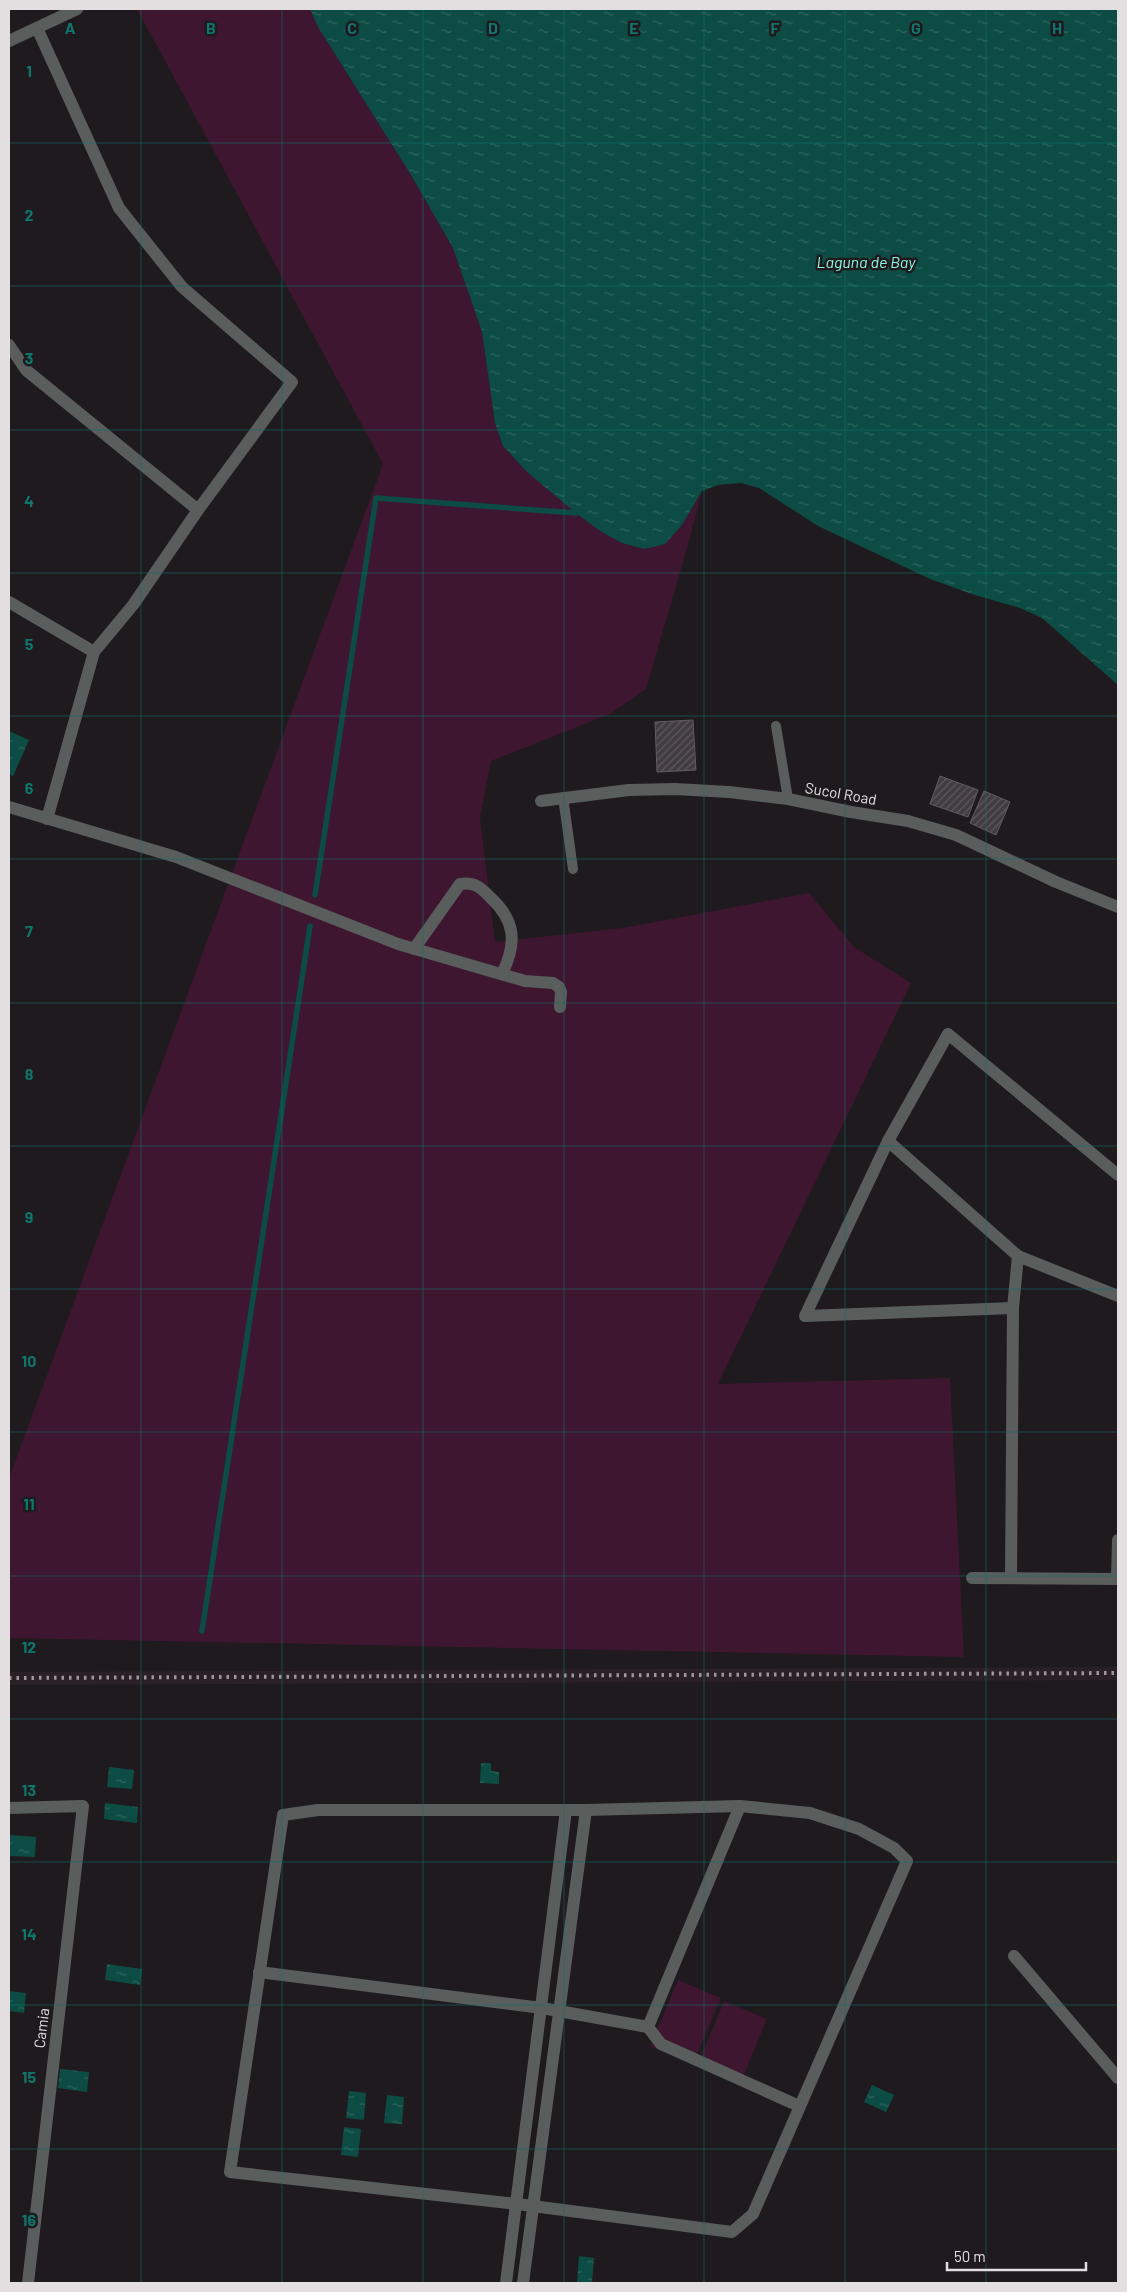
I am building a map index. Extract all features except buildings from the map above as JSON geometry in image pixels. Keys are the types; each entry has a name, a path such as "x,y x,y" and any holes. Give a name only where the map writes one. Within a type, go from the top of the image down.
{"street":[{"path":"9,41 77,9"},
{"path":"37,28 119,208 182,287 292,382 198,510 133,605 94,652 47,819"},
{"path":"9,345 26,370 198,510"},
{"path":"9,602 94,652"},
{"name":"Sucol Road","path":"541,801 629,790 675,788 788,799 908,821 956,836 1056,882 1118,907"},
{"path":"9,807 176,857 414,949 525,981 553,983 559,987 561,992 560,1007"},
{"path":"414,949 460,884 470,882 477,884 502,908 509,920 512,951 502,974"},
{"path":"1013,1308 805,1316 888,1141 948,1034 1118,1175"},
{"path":"888,1141 1018,1256 1118,1296"},
{"path":"1011,1577 1013,1308 1018,1256"},
{"path":"972,1578 1118,1579 1118,1540"},
{"name":"Camia","path":"9,1808 83,1806 28,2283"},
{"path":"648,2027 740,1806"},
{"path":"740,1806 810,1813 859,1829 894,1848 907,1861 753,2214 732,2232 517,2204 230,2172 258,1972 283,1815 318,1810 586,1810 740,1806"},
{"path":"506,2283 566,1810"},
{"path":"523,2283 532,2206 561,2011 586,1810"},
{"path":"1014,1956 1118,2078"},
{"path":"258,1972 542,2008 648,2027 661,2044 799,2106"}],"lane":[{"path":"776,726 788,799"},
{"path":"563,797 573,869"}],"shaded area":[{"path":"137,9 310,9 318,27 411,175 453,248 482,332 495,423 503,446 527,472 600,531 622,543 644,549 665,544 682,525 702,492 646,689 610,714 491,761 480,818 495,942 623,928 809,893 854,947 911,983 718,1384 950,1378 964,1657 9,1638 9,1478 383,464"},
{"path":"1118,1667 1118,1680 9,1685 9,1672"},
{"path":"678,1980 721,1998 693,2064 650,2046"},
{"path":"724,2001 767,2019 740,2084 697,2066"}],"water":[{"name":"Laguna de Bay","path":"310,9 1118,9 1118,685 1042,618 1020,608 930,579 818,526 759,488 741,483 718,485 702,491 682,525 665,544 644,549 622,543 600,531 576,513 527,472 503,446 495,423 482,332 453,248 411,175 318,27"},
{"path":"9,731 29,740 13,776 9,774"},
{"path":"481,1763 491,1763 491,1771 499,1772 499,1784 480,1783"},
{"path":"109,1767 134,1770 132,1789 107,1787"},
{"path":"105,1803 138,1807 137,1823 104,1819"},
{"path":"9,1835 36,1837 35,1857 9,1856"},
{"path":"107,1964 142,1969 140,1985 105,1980"},
{"path":"9,1991 26,1993 24,2013 9,2011"},
{"path":"60,2069 89,2072 87,2092 58,2088"},
{"path":"872,2085 894,2095 886,2112 864,2102"},
{"path":"349,2091 366,2093 364,2120 346,2118"},
{"path":"387,2095 404,2097 402,2124 384,2123"},
{"path":"344,2127 361,2129 358,2157 341,2155"},
{"path":"579,2256 594,2258 592,2283 577,2283"}],"waterway":[{"path":"315,895 376,498 576,513"},
{"path":"202,1631 310,926"}],"railway":[{"path":"9,1678 1118,1673"}]}
